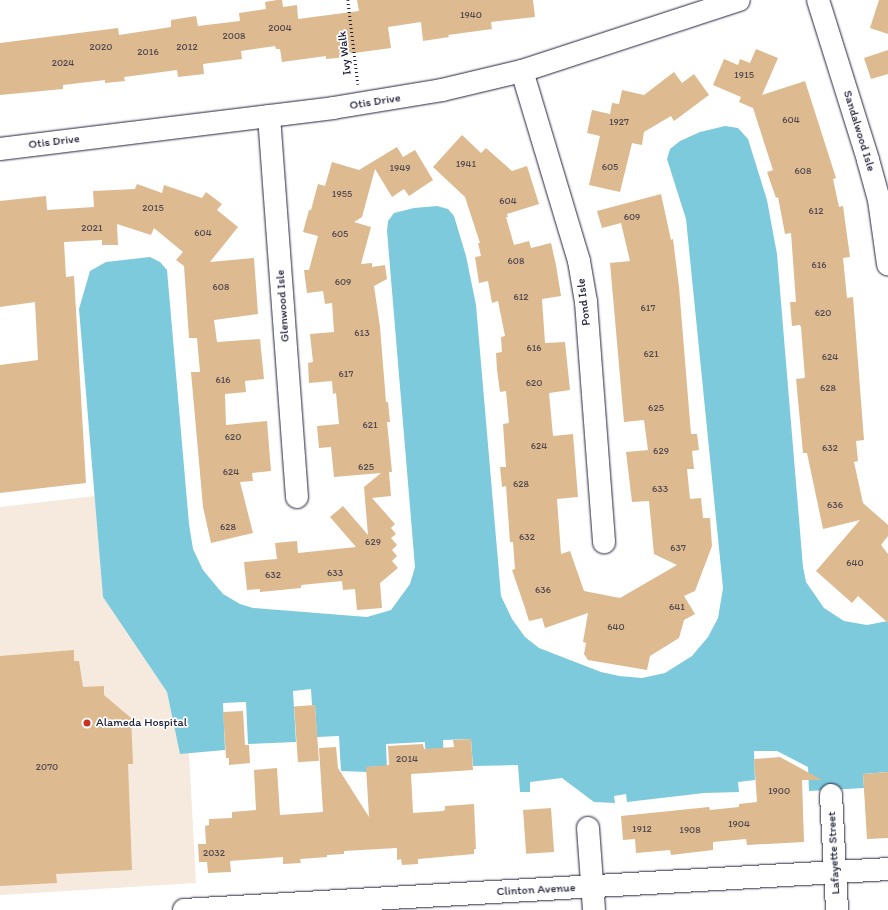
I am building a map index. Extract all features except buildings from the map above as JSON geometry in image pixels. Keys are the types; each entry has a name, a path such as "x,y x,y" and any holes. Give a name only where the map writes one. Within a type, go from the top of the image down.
{"street":[{"name":"Otis Drive","path":"0,148 361,104 442,90 522,70 739,0"},
{"name":"Sandalwood Isle","path":"818,0 879,200 888,264"},
{"name":"Pond Isle","path":"522,70 579,261 586,310 604,542"},
{"name":"Glenwood Isle","path":"269,116 297,497"},
{"name":"Lafayette Street","path":"831,796 837,910"},
{"path":"588,828 594,910"},
{"name":"Clinton Avenue","path":"184,910 888,869"}],"path":[{"name":"Ivy Walk","path":"348,0 361,104"}],"shaded area":[{"name":"Alameda Hospital","path":"95,496 103,597 167,692 180,753 189,753 196,883 0,895 0,507"}],"water":[{"path":"725,126 738,128 748,139 767,200 777,254 803,567 806,582 824,608 844,621 867,625 888,621 888,772 863,774 864,788 809,791 808,767 777,751 754,751 755,780 738,782 739,792 704,793 627,802 626,794 614,796 615,803 594,802 562,778 530,782 530,792 520,792 518,765 473,766 471,739 443,740 444,767 426,768 425,742 386,744 387,770 382,766 367,767 367,772 341,771 339,736 317,737 315,705 312,705 311,689 293,691 296,742 248,744 246,702 223,703 225,750 180,754 167,692 103,597 79,309 90,271 106,262 150,257 160,262 167,270 189,524 193,549 203,570 223,594 240,604 253,608 367,617 391,610 410,584 415,567 387,231 388,221 394,213 414,208 437,206 448,209 454,216 466,256 476,305 501,596 512,619 525,637 539,648 601,672 619,676 642,678 665,673 692,656 708,637 718,618 723,588 686,219 667,159 670,149 680,141 700,132"}],"place":[{"name":"Alameda Hospital","path":"87,723"}]}
